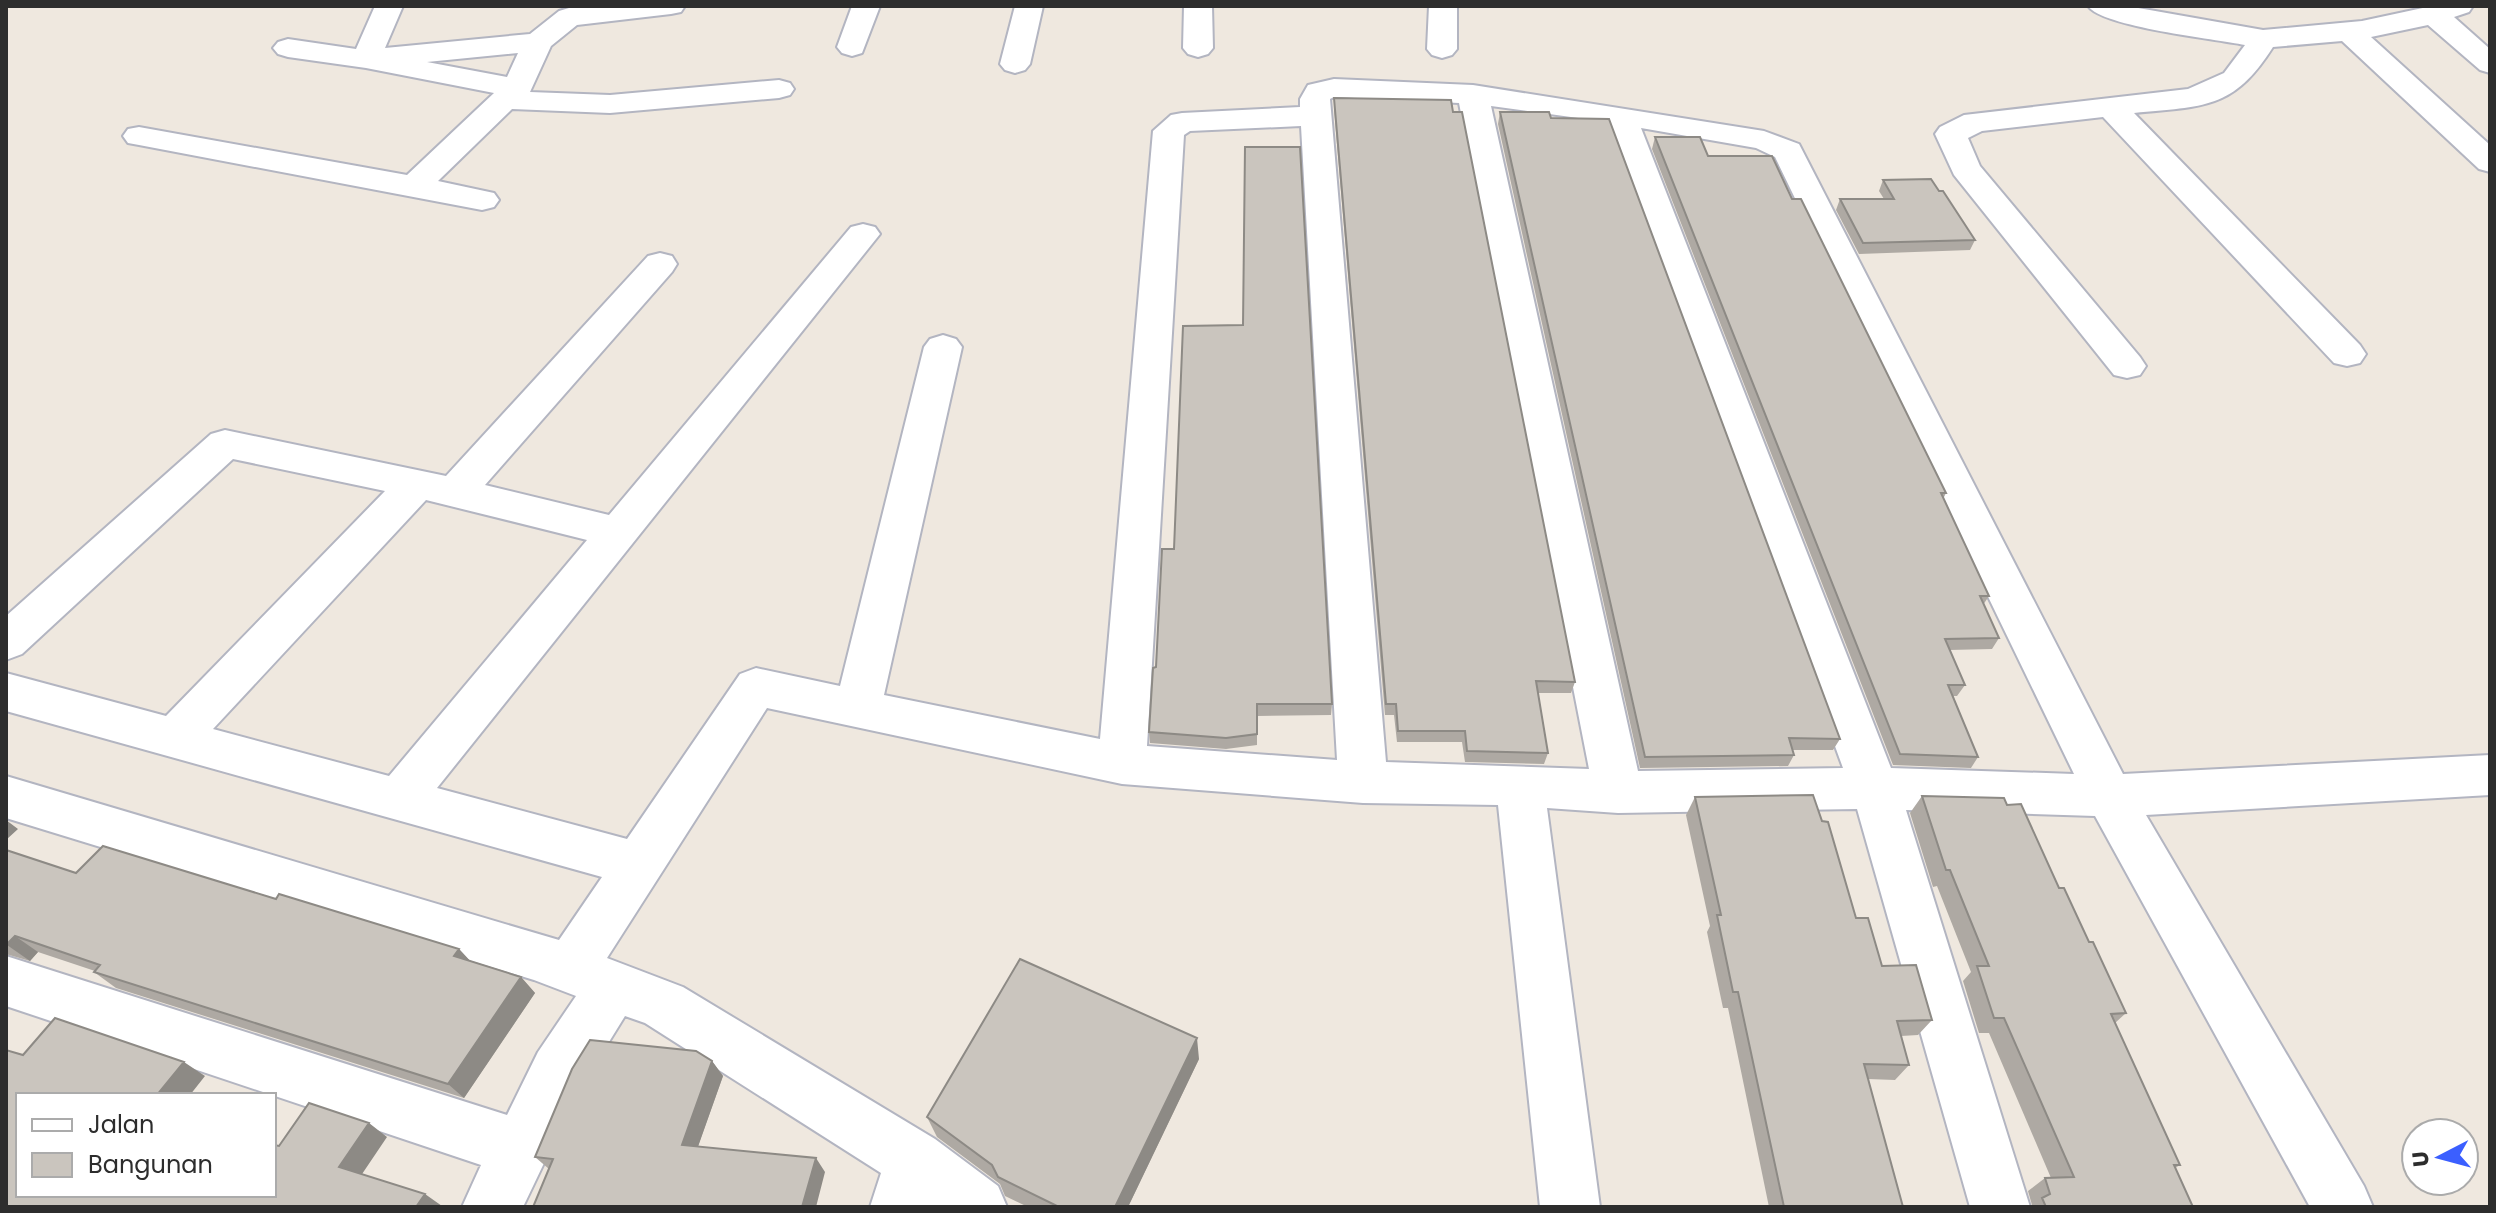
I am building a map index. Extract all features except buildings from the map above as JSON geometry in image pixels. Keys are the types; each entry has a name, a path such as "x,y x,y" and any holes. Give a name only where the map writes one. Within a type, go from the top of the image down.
{"street":[{"path":"366,59 389,6"},
{"path":"414,186 511,94 538,42 569,17 671,6"},
{"path":"852,47 866,6"},
{"path":"1015,64 1029,6"},
{"path":"1198,6 1198,48"},
{"path":"1442,49 1443,6"},
{"path":"2102,6 2125,15 2263,39 2348,31 2447,11 2490,64"},
{"path":"2348,31 2490,162"},
{"path":"2127,366 1965,168 1951,134 1975,122 2190,98 2223,89 2240,75 2263,39"},
{"path":"366,59 538,42"},
{"path":"288,48 366,59 511,94 610,104 779,89"},
{"path":"1363,782 1316,116 1315,99 1319,91 1334,88 1473,94 1764,140 1788,151 2109,796 2343,1207"},
{"path":"1473,94 1618,792"},
{"path":"2110,106 2347,354"},
{"path":"1620,115 1875,788 2000,1207"},
{"path":"1122,764 1169,131 1182,122 1316,116"},
{"path":"139,136 482,200"},
{"path":"399,799 863,234"},
{"path":"175,738 436,487 660,264"},
{"path":"858,708 943,347"},
{"path":"6,642 225,444 436,487 617,532"},
{"path":"492,1207 558,1072 592,978 639,865 756,687 1122,764 1363,782 1520,785 1618,792 1875,788 2109,796 2490,775"},
{"path":"6,692 639,865"},
{"path":"1520,785 1570,1207"},
{"path":"6,797 536,956 664,1005 907,1184 977,1207"},
{"path":"6,981 519,1148"}]}
